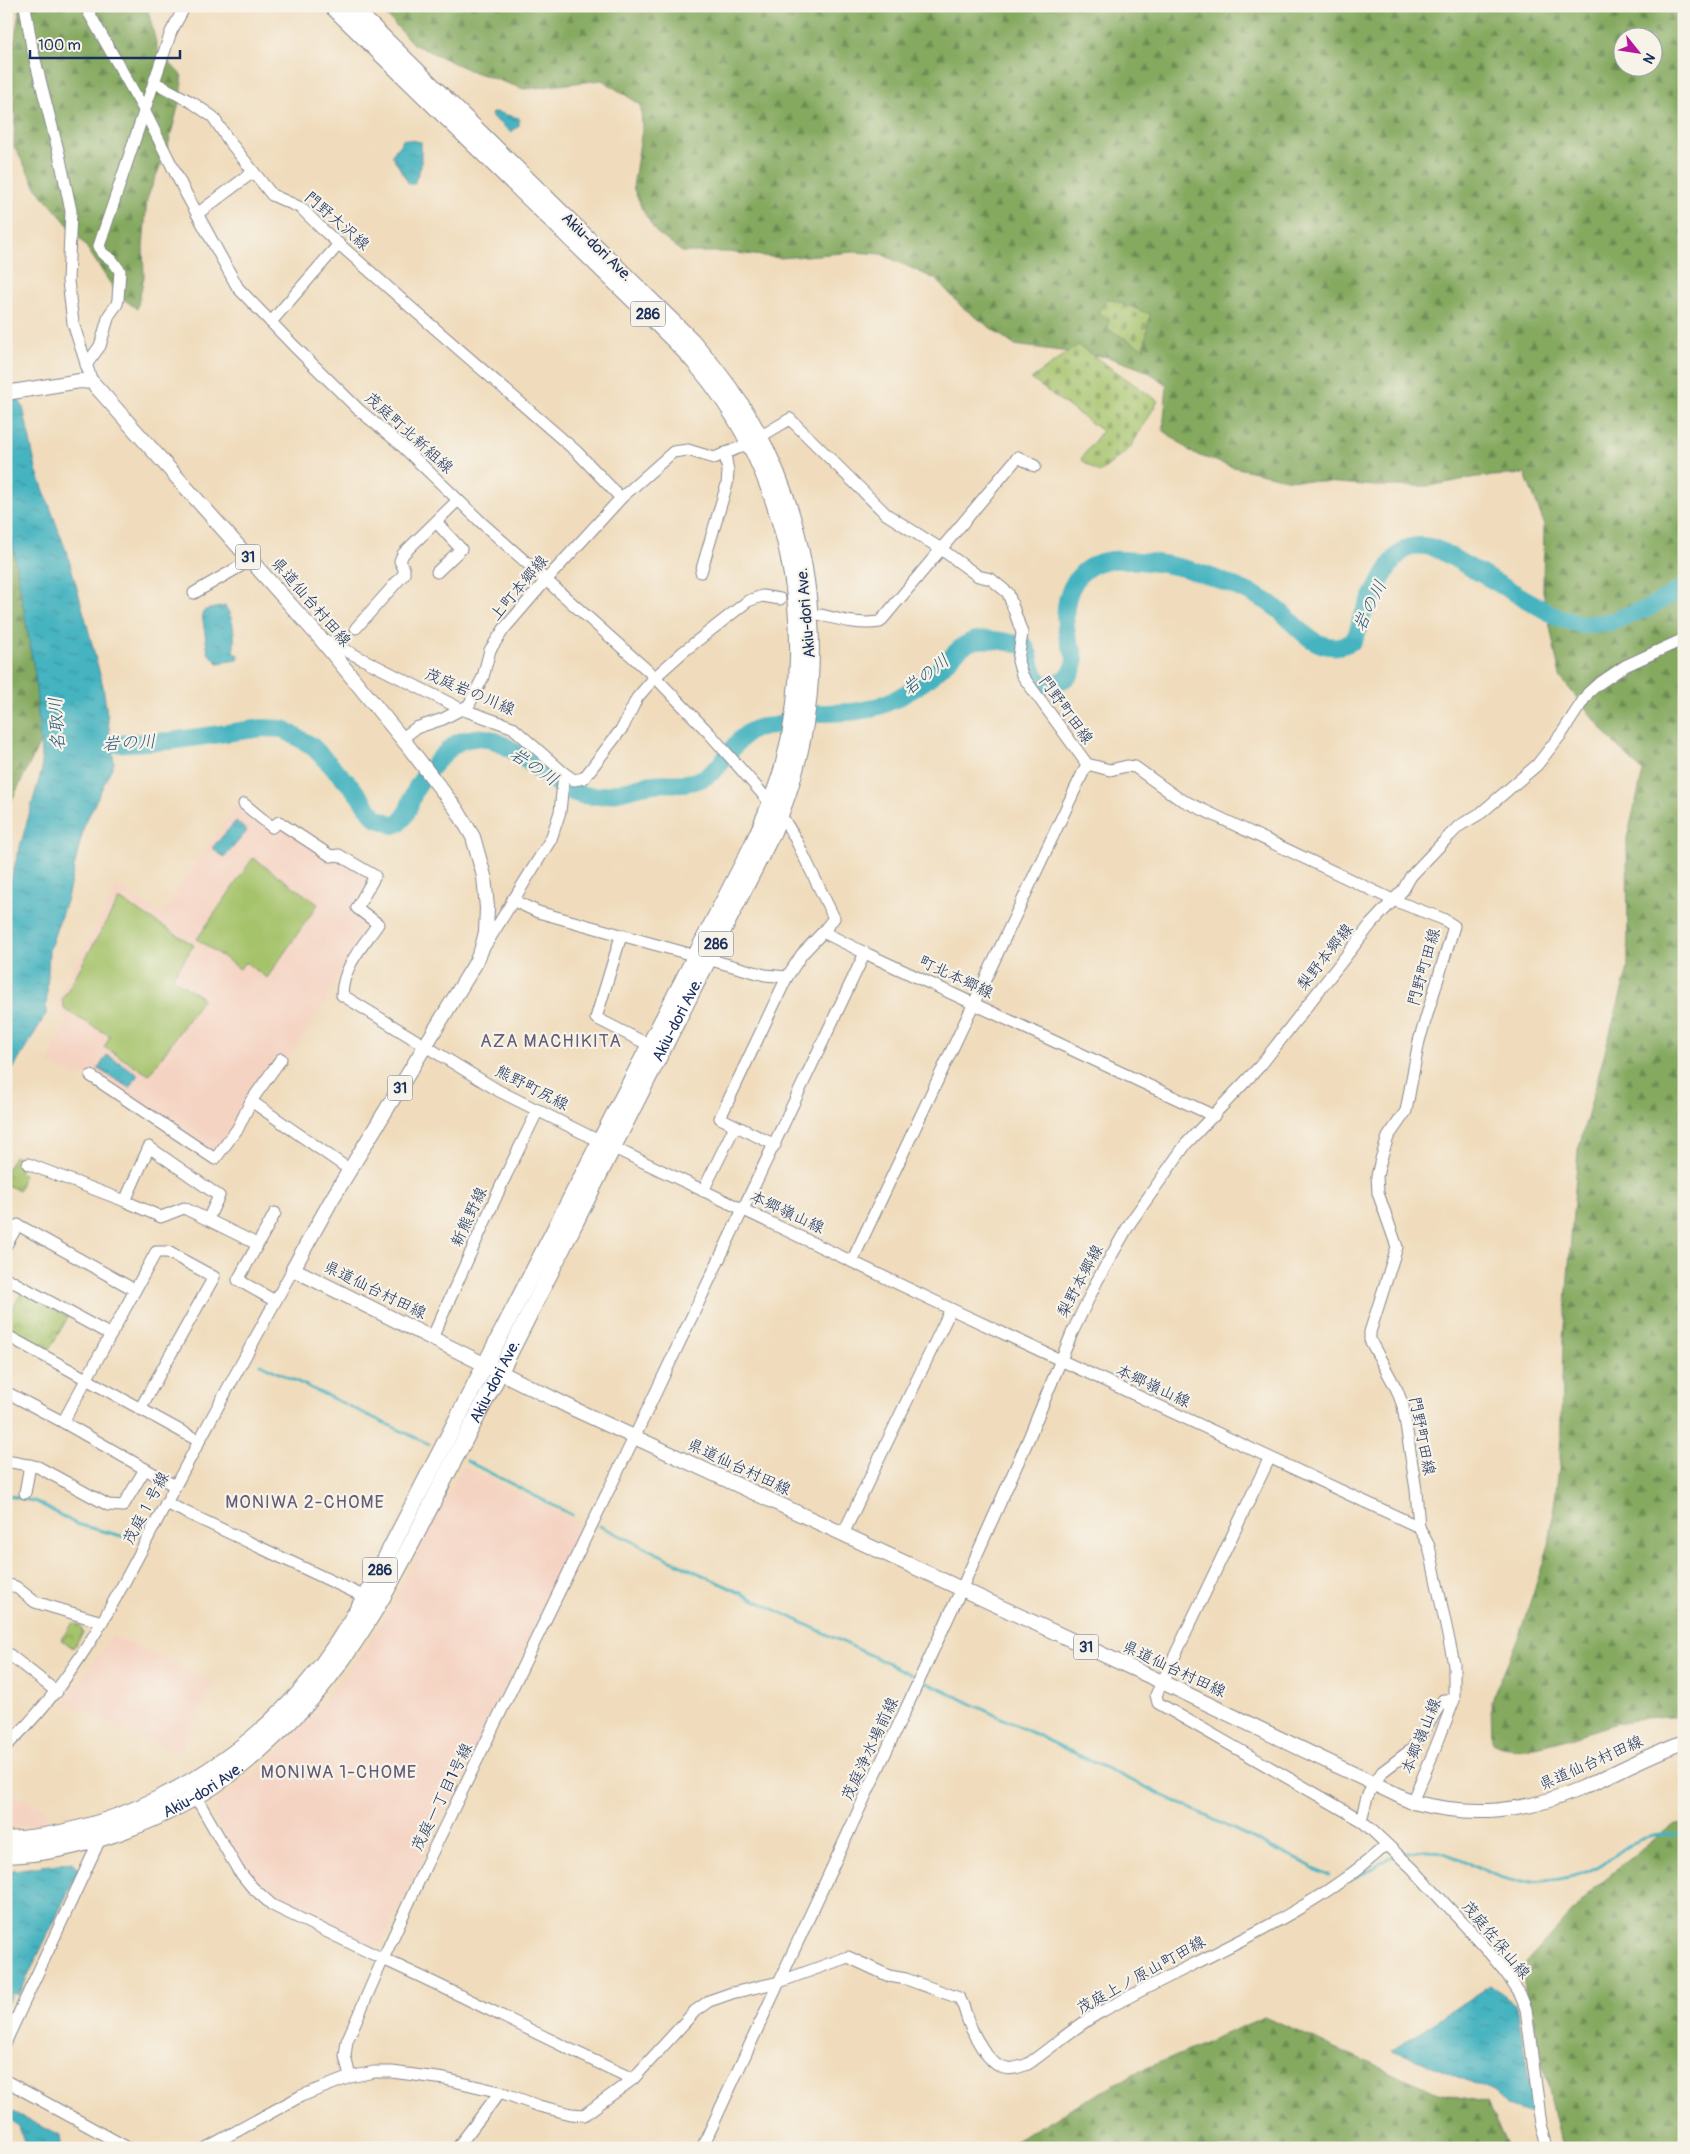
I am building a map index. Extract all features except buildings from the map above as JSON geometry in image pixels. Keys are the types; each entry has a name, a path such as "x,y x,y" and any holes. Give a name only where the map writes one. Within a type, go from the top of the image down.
{"highway":[{"name":"Akiu-dori Ave.","path":"332,6 652,318 697,365 754,440"},
{"name":"Akiu-dori Ave.","path":"6,1840 55,1834 91,1825 166,1795 224,1778 277,1734 345,1658 385,1592 493,1369 702,957 751,848 776,809 783,767 796,735 811,657 808,592 800,552 786,502 754,440 739,401 719,373 692,341 350,6"},
{"name":"Akiu-dori Ave.","path":"606,1144 649,1045 702,957"},
{"name":"Akiu-dori Ave.","path":"6,1855 48,1850 125,1829 191,1789 212,1768 285,1709 325,1660 352,1622 493,1369"}],"main road":[{"path":"6,393 86,382"},
{"name":"県道仙台村田線","path":"86,382 320,638 404,742"},
{"name":"31","path":"293,1269 481,952 486,932 487,908 484,876 473,837 457,810 404,742"},
{"name":"県道仙台村田線","path":"293,1269 634,1438 1162,1682 1412,1802 1443,1810 1476,1813 1514,1810 1544,1803 1580,1789 1616,1771 1684,1742"}],"street":[{"path":"26,6 32,48 71,211 68,281 73,323 86,365 86,382"},
{"name":"茂庭町北新組線","path":"85,6 144,110 197,214 238,288 359,410 399,443 458,500 655,677 710,734 776,809 795,838 834,918 823,932"},
{"path":"86,365 100,346 109,315 117,304 120,272 112,260 102,253 99,246 171,32 185,6"},
{"name":"門野大沢線","path":"154,82 193,103 214,117 229,142 272,195 301,208 339,244 577,452 622,498"},
{"path":"197,214 253,172"},
{"path":"271,322 339,244"},
{"path":"622,498 673,452 688,450 714,458 754,440 790,419 886,514 941,549"},
{"path":"701,572 727,484 728,472 725,453"},
{"path":"820,615 846,622 866,624 880,622 1018,456 1036,466"},
{"name":"上町本郷線","path":"461,709 469,706 484,677 490,650 504,629 547,579 622,498"},
{"path":"356,628 404,574 400,561 403,554 458,500"},
{"path":"436,522 461,548 437,572"},
{"name":"門野町田線","path":"941,549 978,576 991,580 1008,592 1022,633 1019,668 1027,684 1087,764 1110,770 1126,766 1135,767 1178,798 1394,900 1443,919 1454,926 1419,1041 1406,1111 1388,1137 1377,1176 1379,1201 1397,1247 1370,1332 1370,1340 1397,1390 1403,1406 1416,1490 1419,1527"},
{"path":"194,593 250,560"},
{"path":"481,952 551,839 560,812 564,777 574,780 584,778 623,727 637,698 655,677 696,641 748,601 762,596 780,599"},
{"name":"茂庭岩の川線","path":"320,638 461,709 512,727 564,777"},
{"name":"梨野本郷線","path":"1060,1360 1097,1281 1130,1223 1186,1144 1260,1066 1371,924 1394,900 1411,876 1459,826 1481,813 1537,765 1562,733 1588,693 1597,685 1625,666 1684,639"},
{"path":"404,742 416,728 443,719 461,709"},
{"path":"852,1261 1087,764"},
{"name":"熊野町尻線","path":"244,804 272,827 279,822 331,856 338,855 375,876 357,908 378,924 347,968 342,982 342,995 500,1091 606,1144"},
{"path":"512,900 538,912 621,936 765,975 787,977"},
{"path":"775,1145 720,1118 787,977 802,954 823,932"},
{"name":"町北本郷線","path":"823,932 865,954 1214,1116"},
{"path":"621,936 596,1018 649,1045"},
{"name":"茂庭一丁目1号線","path":"350,2077 345,2056 347,2042 430,1856 744,1210 865,954"},
{"path":"91,1076 215,1158 238,1128 251,1101 281,1059"},
{"path":"251,1101 350,1170"},
{"name":"新熊野線","path":"432,1338 538,1110"},
{"path":"703,1191 735,1126"},
{"name":"本郷嶺山線","path":"606,1144 1269,1459 1419,1527 1429,1546 1454,1664 1454,1700 1412,1802"},
{"path":"125,1201 149,1147 219,1196 208,1219"},
{"path":"28,1164 125,1201 161,1217 184,1208 258,1244"},
{"path":"274,1302 238,1280 275,1213"},
{"path":"6,1245 18,1225 135,1290"},
{"path":"63,1422 156,1252 168,1252 214,1277 140,1409"},
{"name":"茂庭１号線","path":"6,1746 57,1692 80,1659 102,1622 293,1269"},
{"path":"6,1278 111,1334"},
{"path":"843,1534 952,1309"},
{"path":"6,1334 199,1441"},
{"name":"茂庭浄水場前線","path":"702,2148 961,1590 1028,1440 1060,1360"},
{"path":"6,1392 176,1486"},
{"path":"1162,1682 1269,1459"},
{"path":"6,1461 38,1467 108,1505 123,1506 145,1468"},
{"path":"25,1493 30,1465"},
{"path":"166,1503 365,1597"},
{"path":"6,1584 16,1587 35,1602 102,1622"},
{"path":"6,1652 57,1692"},
{"name":"茂庭佐保山線","path":"1162,1682 1156,1695 1158,1703 1361,1820 1386,1846 1412,1868 1483,1945 1520,1994 1526,2009 1541,2124 1547,2148"},
{"path":"1361,1820 1367,1797 1382,1772 1412,1749 1443,1700 1454,1700"},
{"path":"191,1789 238,1870 252,1887 272,1905 445,1987 588,2059 633,2079"},
{"path":"6,2041 101,1837"},
{"name":"茂庭上ノ原山町田線","path":"206,2148 301,2096 350,2077 374,2072 392,2072 444,2079 500,2092 539,2106 571,2114 584,2114 633,2079 667,2044 695,2011 709,2002 732,1993 780,1982 832,1961 848,1957 889,1976 906,1979 958,1998 965,2005 968,2022 975,2038 993,2061 1002,2068 1018,2068 1035,2059 1097,2014 1291,1912 1337,1885 1386,1846"},
{"path":"6,2081 128,2148"},
{"path":"457,2148 500,2092"}],"shaded area":[{"path":"237,804 271,831 280,824 371,877 351,909 368,922 370,931 335,980 330,994 286,1062 277,1056 232,1123 235,1126 215,1154 92,1072 81,1078 47,1064 65,1025 65,1017 58,1012 56,1001 117,887 161,914"},
{"path":"463,1466 583,1524 382,1943 374,1947 283,1902 256,1883 214,1817 219,1799 267,1763 362,1653 390,1607"},
{"path":"112,1635 214,1682 180,1754 64,1703"},
{"path":"6,1791 46,1809 47,1823 6,1828"}],"green space":[{"path":"20,6 147,6 158,51 182,76 182,91 168,146 147,199 143,247 144,277 137,309 118,295 83,242 37,189 14,146 15,114 11,64"},
{"path":"378,6 1684,6 1684,1716 1626,1721 1537,1747 1505,1748 1492,1743 1491,1701 1519,1636 1549,1545 1560,1461 1563,1340 1578,1150 1628,968 1627,838 1643,772 1613,742 1560,677 1543,591 1544,523 1525,474 1476,477 1430,486 1376,486 1286,479 1233,467 1194,454 1163,430 1167,385 1147,371 1108,357 1014,345 962,307 937,280 881,254 854,252 780,258 728,252 682,252 656,232 642,209 633,187 642,130 641,105 602,80 524,89 469,70 413,44"},
{"path":"1107,298 1150,314 1144,349 1108,329 1109,318 1098,313"},
{"path":"1078,345 1158,401 1130,448 1099,473 1081,459 1102,431 1031,379"},
{"path":"6,515 62,689 35,753 6,812"},
{"path":"253,858 318,904 267,978 245,962 240,969 197,939"},
{"path":"119,899 194,945 172,978 203,998 149,1075 104,1047 110,1036 65,1010 62,1000"},
{"path":"14,1156 24,1161 19,1172 24,1174 19,1190 6,1185 6,1171"},
{"path":"22,1291 68,1317 48,1352 6,1329 6,1320"},
{"path":"73,1623 80,1625 83,1633 73,1648 61,1639"},
{"path":"1675,1823 1684,1824 1684,2148 1562,2148 1530,2005 1520,1970 1595,1887"},
{"path":"1264,2017 1439,2093 1488,2103 1508,2148 1002,2148 1133,2074"}],"water":[{"path":"495,112 519,118 519,126 511,132 492,117 491,114"},
{"path":"404,139 421,142 421,166 414,184 409,184 392,155"},
{"name":"名取川","path":"6,377 23,407 36,469 68,556 103,686 114,763 84,826 67,898 49,951 46,1014 6,1081 6,896 42,769 35,675 11,535 6,524"},
{"path":"225,606 234,628 233,653 239,655 238,660 218,663 208,653 202,614 205,610"},
{"path":"236,821 247,831 224,858 212,848"},
{"path":"107,1055 138,1074 130,1088 98,1069"},
{"path":"72,1862 79,1869 19,1995 12,1993 6,2007 6,1871"},
{"path":"1490,1985 1517,2006 1535,2115 1506,2106 1494,2092 1392,2050"},
{"path":"8,2109 59,2136 59,2148 27,2148 18,2127 6,2115"}],"waterway":[{"name":"岩の川","path":"89,745 170,741 262,728 283,729 312,746 352,787 376,818 394,825 399,823 408,811 418,785 433,765 457,743 468,739 487,738 499,743 512,750 564,788 575,793 594,796 653,784 683,783 701,779 716,769 740,740 753,730 775,726 818,713 858,711 882,705 917,686 941,668 965,645 977,640 995,640 1025,646 1034,674 1043,685 1057,682 1072,672 1075,663 1067,634 1066,606 1070,593 1075,581 1083,572 1094,565 1107,561 1123,560 1165,564 1216,578 1271,604 1310,638 1324,645 1331,646 1343,645 1353,641 1365,610 1390,565 1402,551 1410,547 1429,547 1441,551 1557,617 1582,625 1610,622 1648,608 1684,588"},
{"path":"260,1364 429,1444"},
{"path":"467,1461 572,1515"},
{"path":"6,1495 37,1502 76,1524 133,1539"},
{"path":"600,1526 912,1675"},
{"path":"924,1681 1329,1875"},
{"path":"1402,1853 1439,1852 1507,1879 1518,1882 1538,1882 1562,1879 1586,1872 1604,1863 1635,1842 1653,1836 1684,1834"},
{"path":"1347,1883 1393,1856"}],"district":[{"name":"AZA MACHIKITA","path":"551,1041"},
{"name":"MONIWA 2-CHOME","path":"305,1502"},
{"name":"MONIWA 1-CHOME","path":"339,1772"}]}
